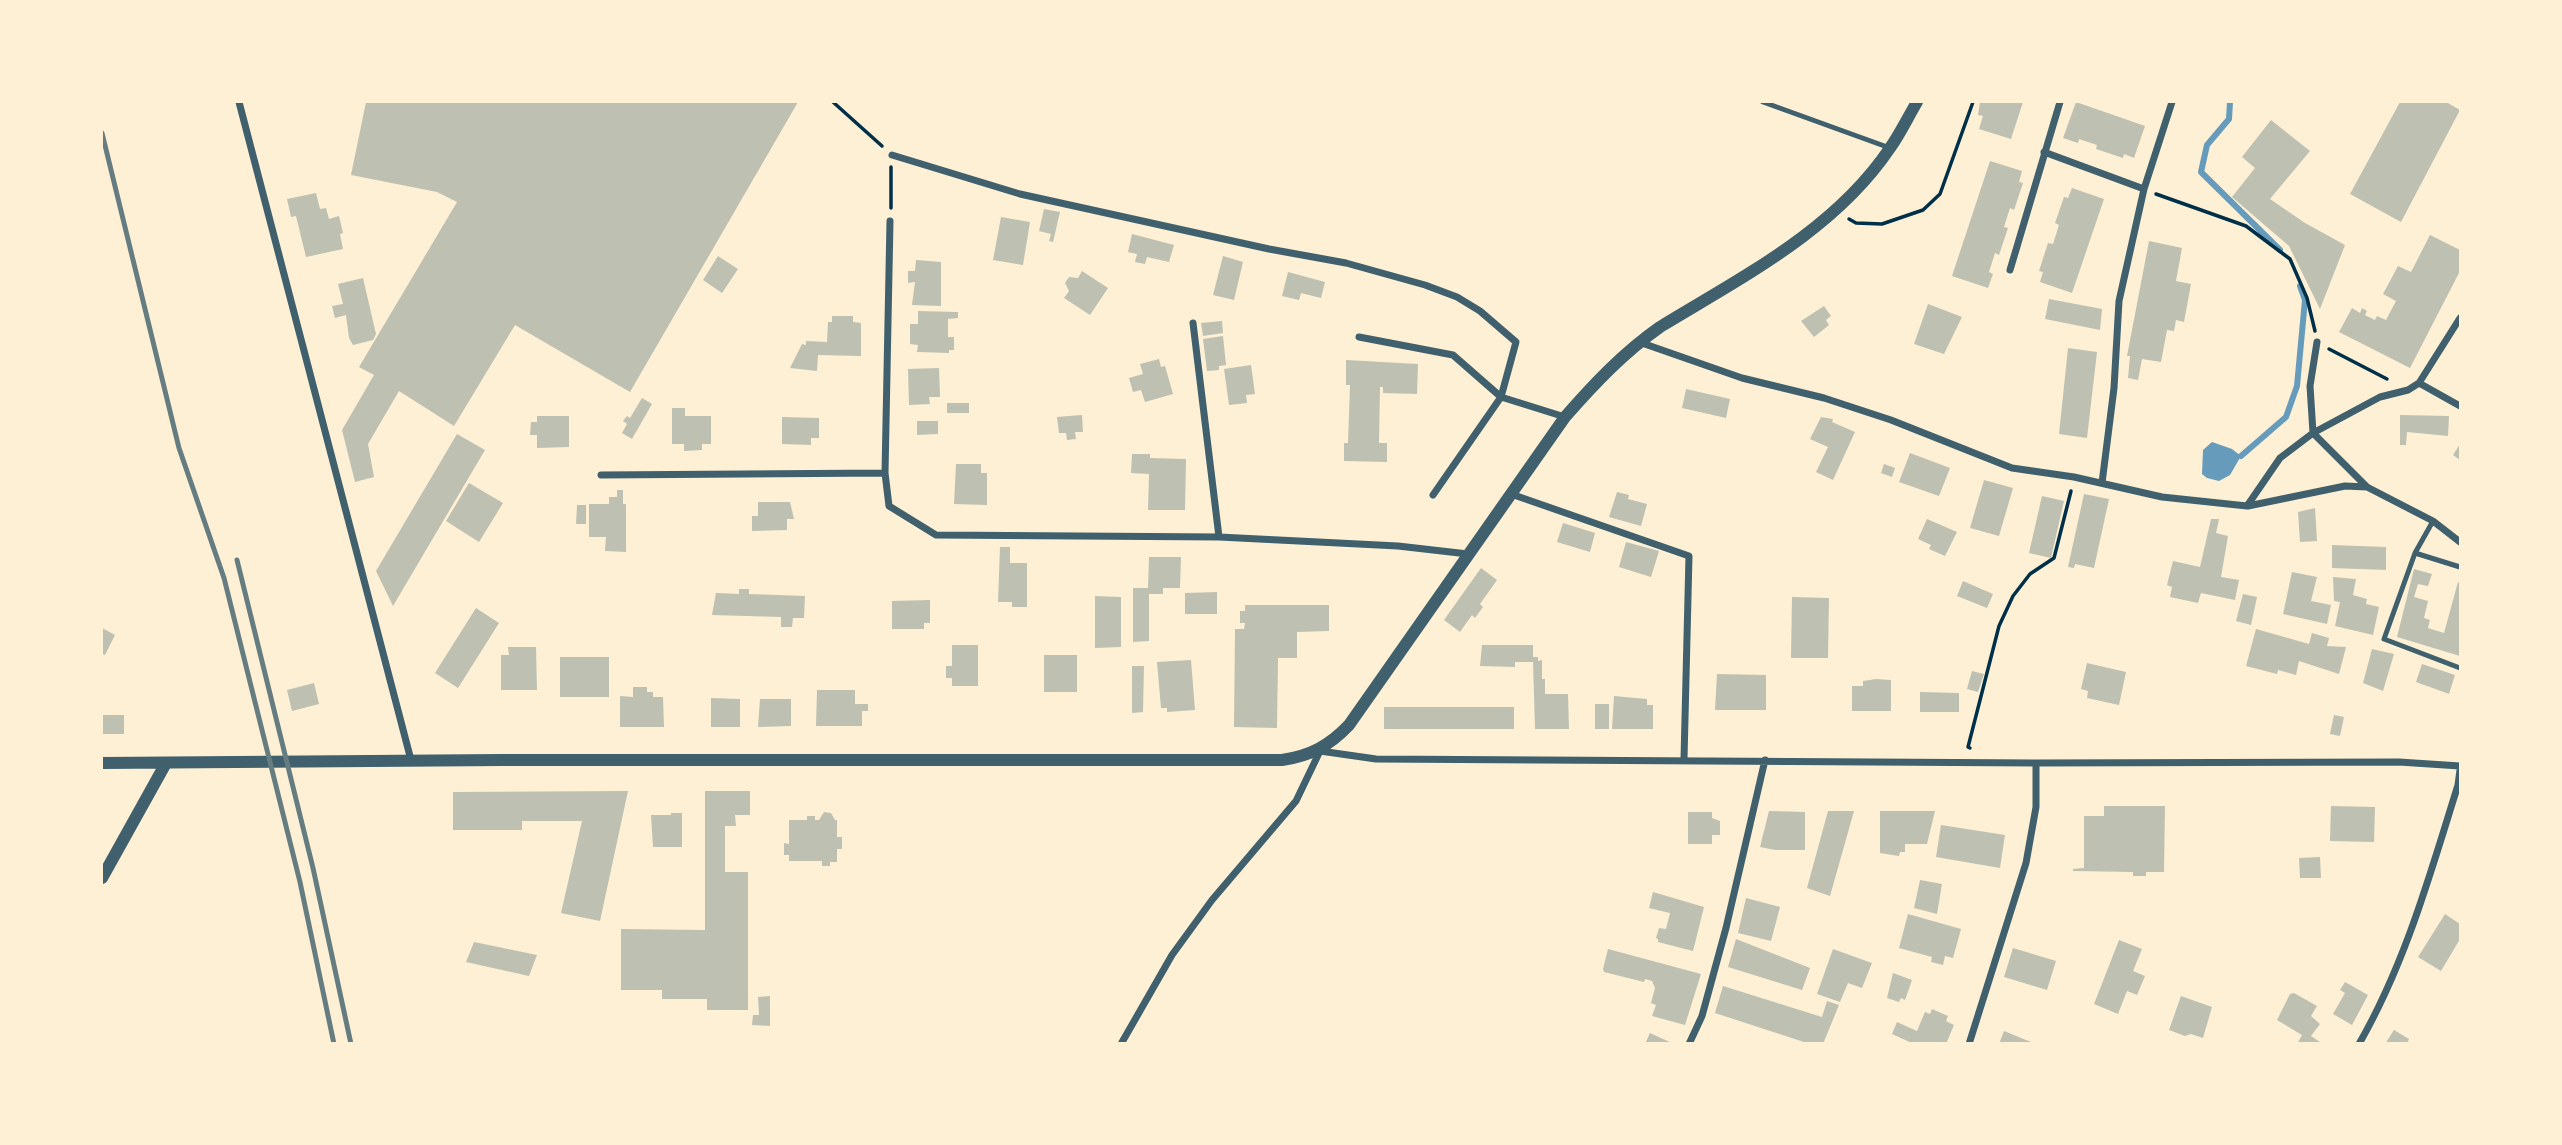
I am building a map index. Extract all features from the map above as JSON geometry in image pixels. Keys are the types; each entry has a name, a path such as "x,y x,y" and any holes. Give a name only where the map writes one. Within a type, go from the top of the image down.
{"street":[{"path":"239,102 411,760"},
{"path":"1121,1044 1172,955 1212,900 1296,801 1320,751 1349,725 1565,417 1602,375 1639,342 1797,241 1834,212 1860,186 1891,148 1917,102"},
{"path":"2010,270 2060,102"},
{"path":"2102,483 2114,388 2119,301 2144,189 2172,102"},
{"path":"2044,152 2144,189"},
{"path":"891,155 1020,194 1346,263 1458,297 1480,311 1516,342 1500,397 1433,495"},
{"path":"890,221 885,473 889,506 936,535 1219,537 1398,546 1468,554"},
{"path":"2247,506 2280,458 2313,433 2380,397 2408,390 2419,383 2460,318"},
{"path":"1193,323 1219,537"},
{"path":"1359,337 1453,355 1500,397 1565,417"},
{"path":"1639,342 1742,378 1824,398 1891,420 2012,468 2102,483 2162,497 2247,506 2345,486 2367,487"},
{"path":"2317,342 2309,386 2313,433 2367,487 2433,521 2460,542"},
{"path":"2419,383 2460,405"},
{"path":"601,475 885,473"},
{"path":"1510,494 1689,556 1684,760"},
{"path":"102,763 411,760 1282,760 1300,758 1320,751 1376,759 2399,762 2460,768 2454,797 2407,946 2358,1044"},
{"path":"1689,1044 1702,1016 1723,941 1765,760"},
{"path":"102,878 166,762"},
{"path":"1969,1044 2026,863 2036,807 2036,763"}],"lane":[{"path":"1763,102 1891,148"},
{"path":"2433,521 2415,553 2384,639 2460,668"},
{"path":"2415,553 2460,567"}],"path":[{"path":"833,102 891,155 890,221"},
{"path":"1834,212 1856,223 1882,224 1923,210 1940,194 1973,102"},
{"path":"2144,189 2246,226 2290,259 2307,298 2317,342 2408,390"},
{"path":"1985,761 1968,747 1999,626 2013,596 2030,574 2054,558 2074,478"}],"water":[{"path":"2212,442 2232,449 2241,456 2230,475 2219,481 2202,474 2203,450"}],"building":[{"path":"366,102 798,102 630,392 515,325 454,426 399,391 368,444 374,477 355,482 342,430 374,375 359,367 457,202 437,192 351,175"},
{"path":"1980,102 2023,102 2011,139 1979,129 1983,116 1978,115"},
{"path":"2076,102 2145,126 2134,158 2124,154 2123,158 2096,149 2097,145 2079,139 2078,143 2063,138"},
{"path":"2400,102 2446,102 2460,110 2401,222 2350,194"},
{"path":"2271,120 2310,151 2270,199 2305,223 2345,245 2320,309 2289,246 2232,197 2255,168 2242,157"},
{"path":"1990,161 2022,171 2019,182 2023,183 2014,210 2010,208 2004,227 2008,228 1999,255 1995,253 1989,272 1993,274 1988,288 1952,276"},
{"path":"2072,188 2104,199 2072,293 2040,282 2043,272 2039,271 2048,243 2053,244 2059,225 2055,223 2064,197 2068,198"},
{"path":"316,193 320,209 326,208 329,219 339,216 343,249 306,257 296,216 291,217 287,199"},
{"path":"1044,209 1060,212 1053,242 1049,241 1051,234 1039,231"},
{"path":"1001,217 1030,222 1023,265 993,260"},
{"path":"1132,234 1174,245 1169,262 1147,257 1145,264 1135,262 1137,254 1128,252"},
{"path":"2430,235 2460,250 2460,271 2410,368 2339,332 2352,308 2360,313 2362,308 2367,311 2365,315 2375,320 2377,316 2386,320 2396,301 2383,294 2398,266 2411,272"},
{"path":"2149,241 2182,248 2176,281 2191,284 2184,322 2176,320 2174,331 2167,330 2161,362 2142,359 2138,380 2128,378 2130,356 2127,356"},
{"path":"718,256 738,269 722,293 703,280"},
{"path":"1223,256 1243,262 1234,300 1213,295"},
{"path":"916,260 941,262 941,306 912,305 915,282 908,283 908,271 915,271"},
{"path":"1082,271 1108,288 1090,315 1064,298 1069,291 1065,283 1069,277 1078,278"},
{"path":"1288,272 1325,282 1321,298 1301,293 1299,300 1282,296"},
{"path":"363,278 376,334 373,340 353,345 349,338 346,315 335,318 332,306 343,304 338,284"},
{"path":"2049,299 2102,309 2100,330 2045,319"},
{"path":"1928,304 1962,317 1944,354 1914,344"},
{"path":"1824,306 1831,316 1826,320 1829,325 1814,337 1801,321"},
{"path":"918,311 958,312 958,318 948,319 948,337 954,337 954,350 949,350 949,353 917,352 918,345 910,344 910,324 918,324"},
{"path":"832,316 853,316 853,322 861,323 861,356 818,355 817,371 790,368 806,341 827,342 828,322 832,322"},
{"path":"1222,321 1223,333 1203,336 1201,323"},
{"path":"1223,336 1226,365 1219,366 1219,370 1207,371 1203,339"},
{"path":"2068,348 2097,352 2087,438 2059,434"},
{"path":"1159,359 1161,367 1165,366 1173,394 1145,402 1141,390 1133,392 1129,378 1143,374 1140,364"},
{"path":"1346,360 1418,364 1417,394 1383,393 1383,387 1380,387 1379,443 1387,443 1387,462 1344,461 1344,443 1348,443 1350,385 1346,385"},
{"path":"1251,365 1255,394 1246,395 1247,403 1229,405 1224,369"},
{"path":"939,368 940,397 929,397 930,404 909,405 908,369"},
{"path":"1686,389 1730,399 1726,418 1682,408"},
{"path":"642,398 652,404 632,439 622,433 627,424 623,421 627,416 630,418"},
{"path":"947,403 969,403 969,413 947,413"},
{"path":"672,408 685,408 685,416 711,416 711,444 702,444 702,450 684,451 684,444 672,444"},
{"path":"1082,415 1083,432 1075,432 1076,439 1067,440 1066,433 1059,433 1057,417"},
{"path":"2400,415 2449,416 2448,436 2407,432 2406,445 2400,445"},
{"path":"537,416 569,416 569,447 537,448 537,435 530,435 531,422 537,422"},
{"path":"782,417 819,418 819,438 811,438 811,445 782,444"},
{"path":"1821,417 1833,419 1832,422 1855,432 1833,480 1816,472 1828,447 1810,439"},
{"path":"917,421 938,421 938,434 917,435"},
{"path":"457,434 485,450 393,606 376,571"},
{"path":"2460,444 2460,460 2453,455"},
{"path":"1910,453 1950,468 1939,496 1899,482"},
{"path":"1132,454 1150,454 1150,458 1186,459 1185,510 1148,510 1149,474 1131,473"},
{"path":"956,464 981,464 981,473 987,473 987,505 954,504"},
{"path":"1884,464 1895,468 1892,477 1881,473"},
{"path":"1984,480 2013,488 1999,536 1970,528"},
{"path":"469,483 503,503 479,542 446,521"},
{"path":"617,490 623,490 623,504 626,504 626,552 605,551 606,537 589,537 589,504 609,504 609,497 617,497"},
{"path":"1617,492 1629,495 1628,499 1647,504 1641,526 1609,517"},
{"path":"2084,494 2109,499 2094,568 2075,564 2074,568 2068,567"},
{"path":"2042,496 2064,501 2051,558 2029,553"},
{"path":"758,502 790,502 794,519 787,519 787,530 752,531 752,516 758,516"},
{"path":"577,505 586,505 586,524 576,524"},
{"path":"2315,508 2317,541 2300,542 2298,512"},
{"path":"1927,519 1957,532 1945,556 1929,549 1931,545 1918,539"},
{"path":"2211,519 2219,519 2216,533 2228,536 2221,577 2239,580 2235,600 2201,593 2198,603 2170,597 2172,587 2167,585 2173,561 2200,567"},
{"path":"1563,523 1595,533 1590,552 1557,542"},
{"path":"1626,542 1659,551 1651,577 1619,567"},
{"path":"2332,545 2386,547 2386,570 2332,568"},
{"path":"1000,547 1010,547 1010,563 1027,563 1027,607 1012,607 1012,602 998,602"},
{"path":"1149,557 1181,557 1180,588 1163,588 1163,594 1149,594 1149,641 1133,642 1133,588 1148,588"},
{"path":"1481,568 1497,580 1480,604 1483,607 1475,618 1472,615 1460,632 1444,620"},
{"path":"2414,569 2432,574 2428,586 2418,584 2414,597 2428,601 2424,618 2430,620 2428,628 2444,633 2458,582 2460,583 2460,656 2397,637"},
{"path":"2292,572 2317,577 2311,601 2331,605 2327,624 2283,614"},
{"path":"2333,577 2356,579 2353,595 2367,599 2366,604 2379,607 2373,635 2335,626 2340,602 2334,601"},
{"path":"1963,581 1993,594 1987,608 1957,596"},
{"path":"739,589 749,589 749,594 805,596 804,618 793,618 792,627 781,627 781,617 712,615 716,593 739,594"},
{"path":"1217,592 1217,614 1185,614 1185,593"},
{"path":"2243,594 2257,597 2251,625 2236,621"},
{"path":"1095,596 1121,597 1121,647 1095,648"},
{"path":"1792,597 1829,598 1828,658 1791,658"},
{"path":"930,600 930,623 924,623 924,629 892,629 892,601"},
{"path":"1245,605 1329,605 1329,631 1297,632 1297,658 1278,658 1277,728 1234,727 1235,629 1244,629 1245,623 1240,623 1240,611 1245,611"},
{"path":"476,608 499,623 458,688 435,673"},
{"path":"102,628 115,635 105,655 102,654"},
{"path":"2256,629 2309,644 2312,633 2329,638 2327,646 2346,647 2339,674 2299,661 2296,675 2278,670 2277,674 2246,666"},
{"path":"952,645 978,645 978,686 952,686 952,678 946,678 946,666 952,666"},
{"path":"1482,645 1533,645 1533,657 1538,657 1538,661 1542,660 1545,694 1568,694 1569,729 1535,729 1533,662 1515,662 1515,667 1480,666"},
{"path":"508,647 536,647 537,690 501,690 501,655 509,655"},
{"path":"2372,649 2394,654 2383,691 2363,683"},
{"path":"1044,655 1077,655 1077,692 1044,692"},
{"path":"560,657 609,657 609,697 560,697"},
{"path":"1191,660 1195,710 1167,712 1167,708 1161,708 1157,662"},
{"path":"2087,663 2126,672 2119,705 2087,698 2088,691 2081,689"},
{"path":"2422,664 2455,675 2449,694 2416,682"},
{"path":"1132,666 1144,666 1143,712 1132,713"},
{"path":"1972,671 1984,674 1978,692 1967,689"},
{"path":"1717,674 1766,675 1766,710 1715,710"},
{"path":"1891,680 1891,711 1852,711 1852,686 1863,686 1863,681"},
{"path":"314,683 319,704 292,711 287,690"},
{"path":"633,687 647,687 647,692 653,692 653,697 663,697 664,727 620,727 620,696 633,697"},
{"path":"817,690 855,690 855,704 868,704 868,711 862,711 862,726 816,726"},
{"path":"1920,692 1959,693 1959,712 1920,712"},
{"path":"1614,696 1647,699 1647,705 1653,705 1653,729 1612,729"},
{"path":"711,698 740,699 740,727 711,727"},
{"path":"760,699 791,699 791,726 758,727"},
{"path":"1595,704 1609,704 1609,729 1595,729"},
{"path":"1384,707 1514,707 1514,729 1384,729"},
{"path":"102,715 124,715 124,734 102,734"},
{"path":"2334,715 2344,717 2340,736 2330,734"},
{"path":"628,791 600,921 561,913 582,821 522,821 522,830 453,830 453,792"},
{"path":"705,791 750,791 750,815 735,815 736,826 725,826 725,872 748,872 748,1010 707,1010 707,999 662,999 662,990 621,990 621,929 705,930"},
{"path":"2104,806 2165,806 2164,872 2146,872 2146,876 2133,876 2133,872 2073,871 2084,868 2084,816 2104,816"},
{"path":"2331,806 2375,807 2374,842 2330,841"},
{"path":"1769,811 1805,812 1805,850 1760,847"},
{"path":"1828,811 1854,811 1830,896 1807,888"},
{"path":"1880,811 1935,811 1927,844 1905,844 1905,852 1900,852 1899,856 1880,853"},
{"path":"824,812 831,813 837,820 837,837 842,837 842,849 837,849 837,862 822,866 822,861 789,861 789,855 784,855 784,843 789,844 789,820 807,820 807,816 815,816 815,820 819,820"},
{"path":"1688,812 1712,812 1712,818 1720,821 1720,835 1712,835 1712,844 1688,844"},
{"path":"682,813 682,847 653,847 651,815"},
{"path":"1941,825 2005,835 2000,868 1936,857"},
{"path":"2320,857 2321,878 2300,878 2299,858"},
{"path":"1920,880 1942,884 1937,914 1914,908"},
{"path":"1653,892 1704,907 1693,951 1658,942 1656,938 1659,928 1666,929 1670,913 1649,908"},
{"path":"1746,898 1780,907 1771,941 1738,933"},
{"path":"1908,914 1961,929 1953,958 1945,956 1943,965 1931,962 1932,957 1899,948"},
{"path":"2445,914 2460,924 2460,939 2441,971 2418,957"},
{"path":"1736,939 1810,968 1802,990 1728,967"},
{"path":"2119,940 2142,949 2133,971 2145,976 2137,995 2127,991 2118,1014 2094,1004"},
{"path":"474,942 537,955 529,976 466,962"},
{"path":"2013,948 2056,961 2047,990 2004,977"},
{"path":"1608,949 1701,974 1685,1025 1652,1016 1656,1005 1651,1003 1655,988 1652,981 1645,979 1644,982 1604,972"},
{"path":"1833,949 1872,963 1862,988 1848,983 1840,1002 1817,994"},
{"path":"1893,973 1912,980 1905,1000 1901,998 1899,1002 1887,998"},
{"path":"2345,982 2368,995 2352,1025 2333,1014 2345,993 2340,990"},
{"path":"1723,986 1822,1017 1827,1001 1839,1005 1823,1044 1810,1044 1715,1013"},
{"path":"2294,993 2317,1006 2311,1016 2320,1024 2311,1036 2323,1044 2297,1044 2302,1035 2277,1020 2290,994"},
{"path":"770,996 770,1026 752,1025 753,1015 759,1015 758,997"},
{"path":"2181,996 2212,1007 2203,1038 2191,1034 2185,1036 2169,1030"},
{"path":"1932,1009 1948,1016 1946,1021 1954,1025 1946,1044 1914,1044 1892,1034 1897,1022 1917,1031 1925,1012 1930,1014"},
{"path":"2394,1030 2409,1039 2407,1044 2385,1044"},
{"path":"2004,1031 2026,1040 2037,1044 1999,1044"},
{"path":"1650,1033 1674,1044 1645,1044"}],"waterway":[{"path":"2230,102 2229,119 2207,145 2201,172 2280,250"},
{"path":"2241,456 2286,417 2297,386 2305,300 2300,286"}],"railway":[{"path":"102,133 179,448 224,578 300,882 334,1044"},
{"path":"237,560 313,868 351,1044"}]}
